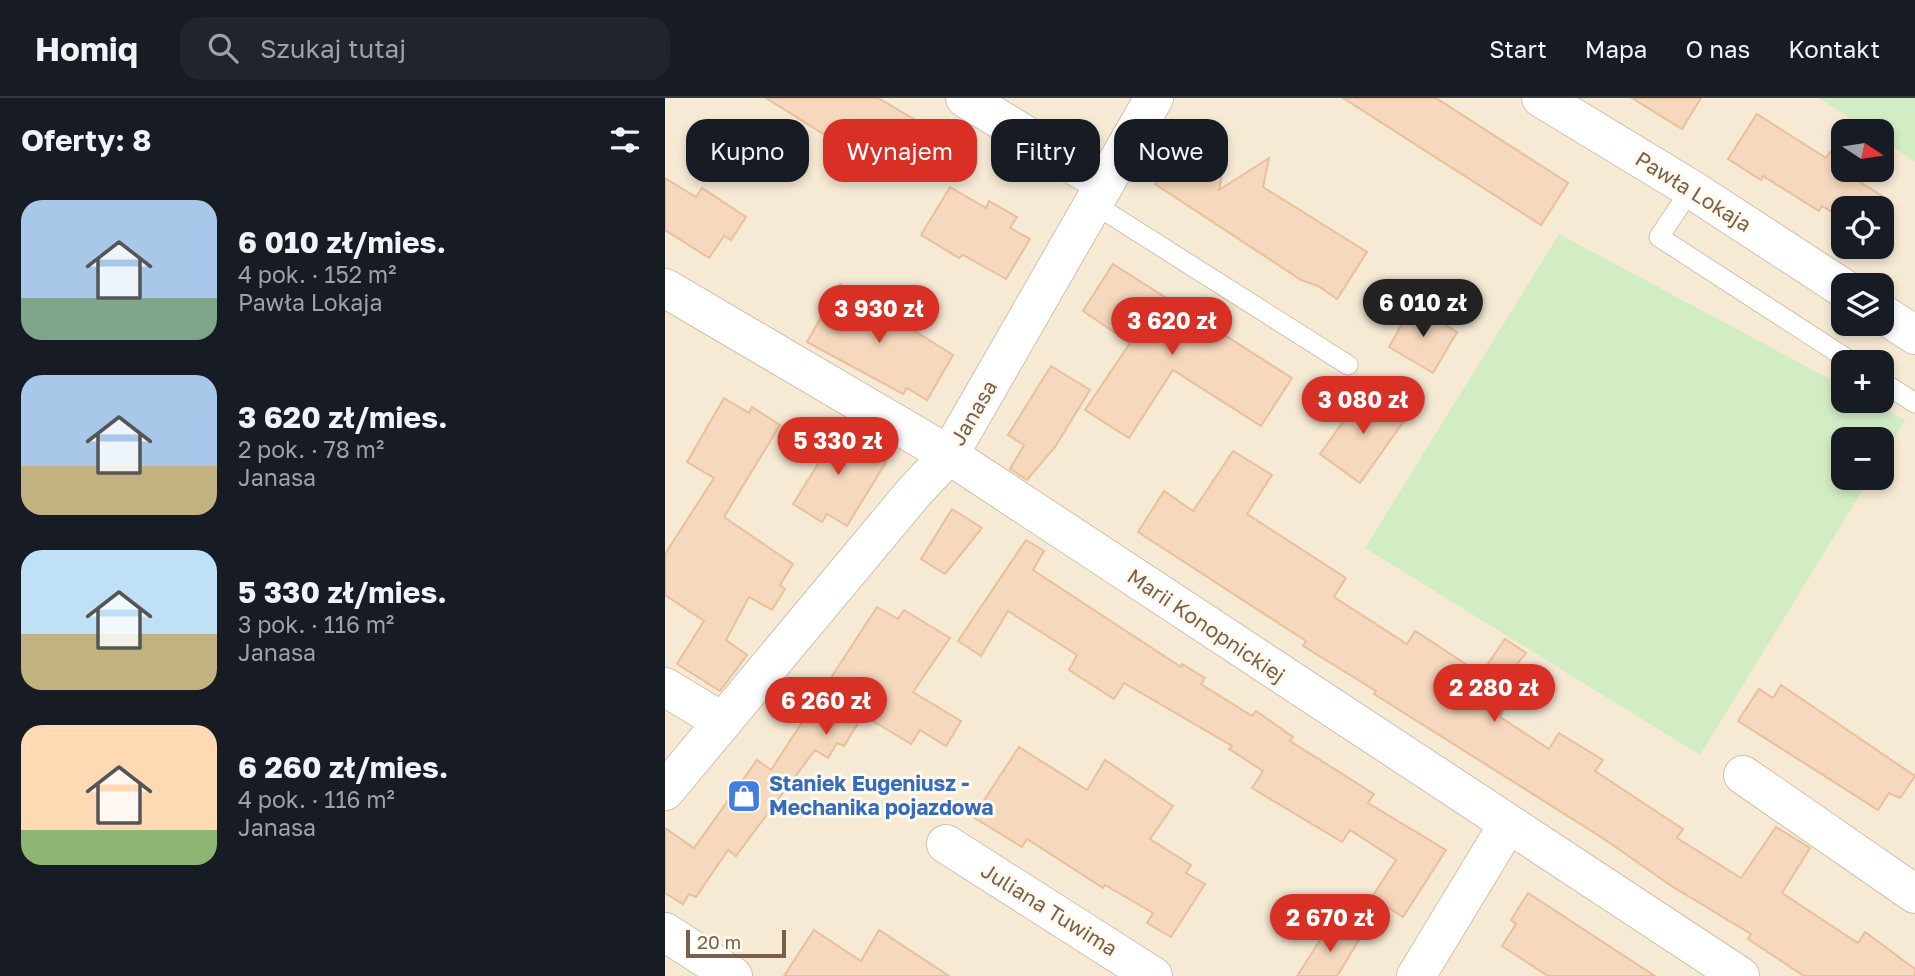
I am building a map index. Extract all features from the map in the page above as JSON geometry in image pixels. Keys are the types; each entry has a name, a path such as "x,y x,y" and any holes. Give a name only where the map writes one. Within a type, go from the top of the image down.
{"street":[{"path":"965,98 1100,194"},
{"name":"Janasa","path":"665,790 915,491 949,456 1154,98"},
{"name":"Pawła Lokaja","path":"1541,98 1691,189 1831,280"},
{"name":"Marii Konopnickiej","path":"665,288 949,456 1507,826 1740,976"},
{"path":"1894,321 1915,335"},
{"path":"665,687 723,722"},
{"path":"1743,775 1915,894"},
{"path":"1416,976 1507,826"},
{"name":"Juliana Tuwima","path":"946,844 1153,976"},
{"path":"665,932 733,976"}],"lane":[{"path":"1691,189 1659,237 1833,350"},
{"path":"1100,194 1348,365"},
{"path":"1894,389 1915,403"}],"shaded area":[{"path":"665,98 1819,98 1851,119 1831,119 1831,182 1894,182 1894,148 1915,162 1915,976 665,976"}],"green space":[{"path":"1819,98 1915,98 1915,162 1894,148 1894,119 1851,119"},
{"path":"1559,234 1831,380 1831,413 1892,413 1905,420 1894,438 1894,427 1831,427 1831,490 1863,490 1700,755 1365,548"}],"building":[{"path":"766,98 878,98 914,119 823,119 823,134 809,125 809,119 799,119"},
{"path":"1343,98 1436,98 1568,183 1541,225"},
{"path":"1632,98 1701,98 1682,129"},
{"path":"1757,114 1826,158 1831,153 1831,182 1860,182 1882,196 1831,196 1831,212 1822,206 1819,211 1763,176 1761,180 1728,159"},
{"path":"1269,158 1263,187 1367,252 1337,299 1318,286 1301,280 1155,184 1220,182 1219,190"},
{"path":"665,178 696,197 702,188 746,217 731,240 724,236 709,258 665,230"},
{"path":"950,187 986,208 989,201 1017,217 1010,228 1030,239 1006,279 963,255 959,258 921,235"},
{"path":"1113,264 1292,378 1261,426 1173,370 1129,438 1085,410 1130,343 1083,311"},
{"path":"840,284 953,355 927,400 907,388 903,394 807,342"},
{"path":"1413,305 1457,332 1433,373 1389,347"},
{"path":"1051,366 1090,390 1055,447 1027,480 1010,469 1024,445 1008,435"},
{"path":"1366,390 1406,418 1360,483 1320,454"},
{"path":"724,398 749,413 752,407 780,425 724,517 793,564 780,585 785,589 772,610 749,597 726,640 747,655 720,691 677,664 704,621 665,595 665,554 714,478 687,462"},
{"path":"821,425 886,462 847,526 827,514 822,522 793,504 820,461 805,452"},
{"path":"1233,451 1272,475 1247,514 1346,578 1334,597 1407,644 1415,631 1481,674 1505,639 1526,653 1488,701 1503,711 1500,717 1549,749 1559,733 1603,760 1595,771 1683,829 1677,838 1741,878 1776,827 1810,848 1782,893 1858,943 1865,932 1915,969 1915,976 1804,976 1748,939 1751,934 1673,887 1601,837 1374,694 1376,691 1303,646 1306,641 1138,532 1164,491 1193,511"},
{"path":"952,509 982,528 945,574 921,559"},
{"path":"1026,540 1044,551 1033,570 1181,667 1182,664 1205,678 1201,684 1252,716 1256,711 1293,737 1290,741 1374,794 1368,803 1446,850 1403,917 1372,897 1396,860 1350,830 1342,842 1252,788 1263,771 1229,749 1232,746 1124,683 1114,699 1069,670 1077,655 1008,611 981,656 958,641"},
{"path":"877,607 898,619 904,610 950,638 913,692 961,721 946,746 920,730 911,744 863,715 844,746 837,743 828,758 815,750 736,856 728,850 696,897 689,894 683,904 665,893 665,828 694,848 757,760 771,770"},
{"path":"1781,685 1915,776 1900,798 1889,793 1878,810 1738,721 1759,689 1773,698"},
{"path":"1019,747 1087,790 1105,760 1173,806 1150,839 1191,865 1186,873 1205,884 1171,937 1147,923 1153,913 1105,885 1103,888 1027,839 1022,847 973,817"},
{"path":"1528,893 1655,976 1548,976 1502,946 1516,924 1511,920"},
{"path":"1331,923 1359,940 1337,976 1297,976"},
{"path":"814,930 861,961 879,930 949,976 784,976"}],"place":[{"name":"Staniek Eugeniusz - Mechanika pojazdowa","path":"744,796"}]}
